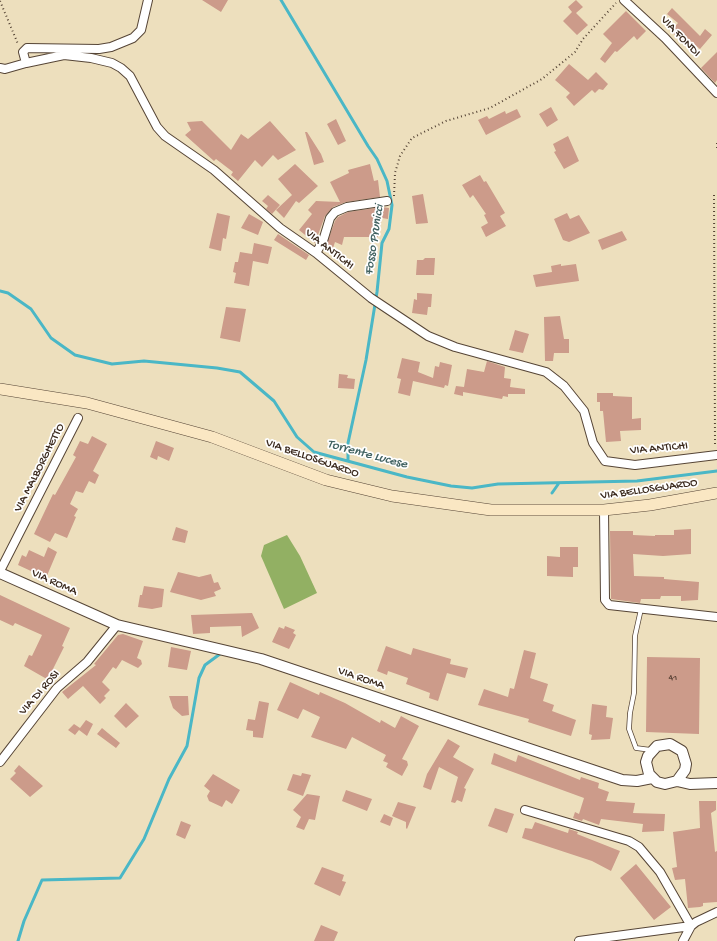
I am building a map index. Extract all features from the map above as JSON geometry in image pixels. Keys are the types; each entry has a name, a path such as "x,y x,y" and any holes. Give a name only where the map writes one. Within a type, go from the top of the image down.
{"main road":[{"name":"VIA BELLOSGUARDO","path":"0,389 87,403 212,437 326,480 392,496 490,510 604,510 650,505 717,493"}],"street":[{"path":"26,63 23,52 27,48 99,49 111,47 133,38 140,30 148,0"},
{"name":"VIA FONDI","path":"624,0 664,38 717,93"},
{"name":"VIA ANTICHI","path":"0,68 5,69 64,55 92,58 112,63 121,68 130,76 157,128 165,136 214,170 280,228 316,253 371,298 428,336 455,347 546,372 564,386 584,411 593,443 605,461 635,465 716,455"},
{"path":"316,253 323,241 330,218 335,212 347,207 390,200"},
{"name":"VIA MALBORGHETTO","path":"0,572 78,418"},
{"path":"604,510 605,600 609,605 717,617"},
{"name":"VIA ROMA","path":"0,572 117,625 261,659 622,780 637,781 652,778 665,784 677,781 690,784 717,783"},
{"name":"VIA DI ROSI","path":"0,762 57,688 87,662 117,625"},
{"path":"652,778 647,768 648,756 651,750 663,744 677,746 685,757 685,770 690,784"},
{"path":"637,781 647,768"},
{"path":"677,781 685,770"},
{"path":"525,810 629,841 639,847 660,872 691,926"},
{"path":"683,941 691,926 717,912"},
{"path":"579,941 691,926"}],"lane":[{"path":"641,609 635,636 634,693 630,713 629,729 636,748 651,750"}],"path":[{"path":"390,200 394,173 400,156 412,138 446,122 490,108 542,80 575,52 600,19 620,0"},
{"path":"0,1 23,52"},
{"path":"717,143 717,149"},
{"path":"714,195 716,455"}],"green space":[{"path":"287,535 300,556 317,593 284,609 261,556 264,545"}],"building":[{"path":"202,0 228,0 221,12"},
{"path":"576,0 583,7 576,13 588,25 577,35 563,21 572,12 568,7"},
{"path":"672,8 700,36 705,29 712,35 700,49 688,39 683,43 671,31 678,23 667,14"},
{"path":"626,11 646,31 637,40 634,36 617,52 615,51 605,63 600,59 612,43 603,34"},
{"path":"717,52 717,80 715,83 701,68"},
{"path":"569,64 588,80 596,72 608,84 603,90 599,89 595,93 592,90 574,106 566,97 570,93 555,80"},
{"path":"551,107 558,120 547,127 539,114"},
{"path":"517,109 521,117 486,135 478,120 487,116 489,119 505,111 506,114"},
{"path":"336,119 346,141 338,145 327,124"},
{"path":"202,121 231,150 241,134 248,139 270,121 296,150 278,160 273,155 262,167 255,160 238,181 231,175 233,172 216,159 214,161 185,135 191,130 187,122"},
{"path":"305,132 307,132 321,154 324,162 314,165"},
{"path":"568,136 579,161 564,169 554,152 556,151 553,144"},
{"path":"295,164 318,186 299,203 296,201 284,218 276,210 292,195 278,179"},
{"path":"370,164 374,181 378,180 380,197 346,202 333,207 325,216 315,243 299,230 312,214 308,210 316,201 340,202 330,182 349,173 348,170"},
{"path":"480,175 484,182 486,181 505,213 500,216 506,226 486,237 481,227 488,223 484,215 486,214 473,195 470,198 462,185"},
{"path":"423,194 428,223 416,224 412,196"},
{"path":"268,195 280,205 272,214 266,209 268,206 262,201"},
{"path":"382,207 389,208 388,219 382,218 378,237 344,237 342,245 335,242 332,251 325,248 335,221 338,217 348,212"},
{"path":"217,213 230,216 226,239 223,238 221,251 209,248"},
{"path":"567,213 570,219 579,215 590,233 569,242 563,240 554,219"},
{"path":"249,214 263,222 258,235 241,228"},
{"path":"622,231 627,240 602,250 598,240"},
{"path":"278,234 309,255 306,260 274,240"},
{"path":"254,243 272,247 268,264 253,261 249,286 234,283 236,273 233,272 235,262 238,262 240,252 252,254"},
{"path":"425,258 435,258 434,275 416,275 417,260 423,260"},
{"path":"561,264 561,266 576,264 579,281 536,287 533,275 552,272 551,266"},
{"path":"417,293 432,294 431,307 428,307 427,315 412,313 414,299 417,300"},
{"path":"226,307 246,309 240,342 220,338"},
{"path":"560,316 564,339 569,339 569,353 554,353 553,361 545,361 544,317"},
{"path":"515,330 529,334 523,353 509,350"},
{"path":"402,358 420,362 418,372 433,378 435,366 439,367 440,362 452,365 448,386 445,385 444,388 413,381 410,396 398,393 401,379 397,378"},
{"path":"487,361 505,367 504,378 511,379 510,387 525,389 525,394 508,394 508,397 503,396 502,399 463,392 463,396 454,394 456,386 464,387 467,369 484,372"},
{"path":"339,374 348,375 347,378 355,379 354,389 338,388"},
{"path":"597,393 613,393 613,396 632,397 632,419 641,418 641,430 620,431 621,441 606,442 603,411 600,411 600,402 597,402"},
{"path":"92,436 107,444 93,471 99,475 95,484 89,481 83,493 76,491 70,504 78,509 74,516 76,517 67,538 55,533 50,542 34,534 53,494 55,495 76,457 73,455 80,441 88,444"},
{"path":"156,441 174,448 169,461 158,456 157,460 150,457"},
{"path":"176,527 188,531 185,543 172,540"},
{"path":"691,529 691,554 663,556 633,554 634,576 664,577 664,579 699,582 698,600 681,601 681,596 661,596 660,599 641,599 640,603 611,599 610,531 633,531 633,535 655,536 674,535 674,530"},
{"path":"48,547 57,552 46,578 18,565 22,555 26,557 29,550 44,557"},
{"path":"560,547 578,547 578,567 573,567 573,577 547,576 547,556 560,557"},
{"path":"178,572 199,577 211,574 214,583 218,582 221,589 214,592 216,596 201,600 170,592"},
{"path":"144,586 164,589 162,607 152,609 138,607 140,595 142,595"},
{"path":"0,595 70,628 62,646 64,647 53,669 57,671 52,682 24,666 29,655 32,656 42,635 15,623 13,626 0,620"},
{"path":"252,613 259,628 242,637 241,626 210,627 210,633 193,634 191,615"},
{"path":"285,626 295,630 293,633 296,635 289,649 272,642 279,627 284,629"},
{"path":"123,634 143,641 137,658 141,660 142,664 138,668 122,660 116,669 113,667 102,682 110,690 104,696 106,698 100,704 83,686 68,699 62,692 96,665 94,664 118,635"},
{"path":"386,646 411,655 413,648 451,659 450,664 468,668 465,678 447,673 438,701 429,698 430,693 406,684 408,678 388,671 387,675 377,671"},
{"path":"171,647 191,651 187,670 168,667"},
{"path":"524,650 536,653 530,678 548,684 543,701 554,705 552,711 576,720 571,736 528,722 529,719 478,705 484,689 508,697 510,688 514,689"},
{"path":"647,657 700,658 699,734 646,732"},
{"path":"290,682 319,695 320,692 345,703 380,723 381,720 395,728 401,716 419,726 402,759 407,761 408,765 402,776 386,767 388,763 383,761 386,755 352,737 346,749 311,737 320,717 303,709 298,719 277,710"},
{"path":"169,696 188,696 189,715 182,716 173,708"},
{"path":"259,701 269,703 263,738 253,737 253,731 246,730 248,719 255,720"},
{"path":"126,703 139,716 126,728 114,716"},
{"path":"592,704 607,706 606,717 613,718 610,739 591,740 592,735 589,734"},
{"path":"86,720 93,724 87,736 79,730 75,735 68,730 74,724 80,728"},
{"path":"102,728 120,743 116,748 97,734"},
{"path":"448,739 460,746 453,757 474,769 464,788 466,789 462,802 457,800 455,803 451,802 458,777 439,767 431,790 423,787 427,774"},
{"path":"494,753 516,762 518,755 580,780 581,777 599,783 598,788 609,792 606,801 635,803 633,813 665,814 664,831 642,832 643,824 601,819 599,825 583,819 582,821 573,818 575,812 579,814 584,798 491,764"},
{"path":"19,765 43,786 30,797 10,779 16,773 14,771"},
{"path":"302,773 311,775 303,796 287,790 293,774 301,776"},
{"path":"213,774 240,790 232,804 226,800 222,807 209,801 207,796 210,791 204,786"},
{"path":"346,790 372,799 367,811 342,801"},
{"path":"307,794 320,796 315,820 309,819 304,830 296,827 301,817 293,810"},
{"path":"699,801 716,801 716,810 711,813 715,852 717,851 717,902 703,903 703,906 700,907 688,908 685,879 675,880 672,868 677,867 673,832 700,828"},
{"path":"398,802 416,807 407,829 406,822 392,816"},
{"path":"495,808 514,814 507,833 488,826"},
{"path":"384,814 393,818 390,826 380,822"},
{"path":"181,821 191,825 185,839 176,835"},
{"path":"535,822 568,833 569,829 578,832 577,834 620,851 611,871 592,861 522,838 525,828 532,829"},
{"path":"636,864 671,907 654,920 620,878"},
{"path":"322,867 344,875 342,881 346,882 340,896 314,884"},
{"path":"321,925 338,932 334,941 314,941"}],"waterway":[{"name":"Fosso Prunicci","path":"281,0 377,159 387,181 392,205 389,229 382,243 377,292 366,360 348,443 348,461"},
{"name":"Torrente Lucese","path":"0,291 8,293 31,309 51,338 75,355 112,364 144,361 217,368 240,372 274,401 297,437 314,452 407,477 451,486 472,488 498,484 637,481 717,471"},
{"path":"552,493 559,483"},
{"path":"18,941 24,921 42,880 120,878 144,839 169,779 187,746 199,678 205,665 220,654"}]}
